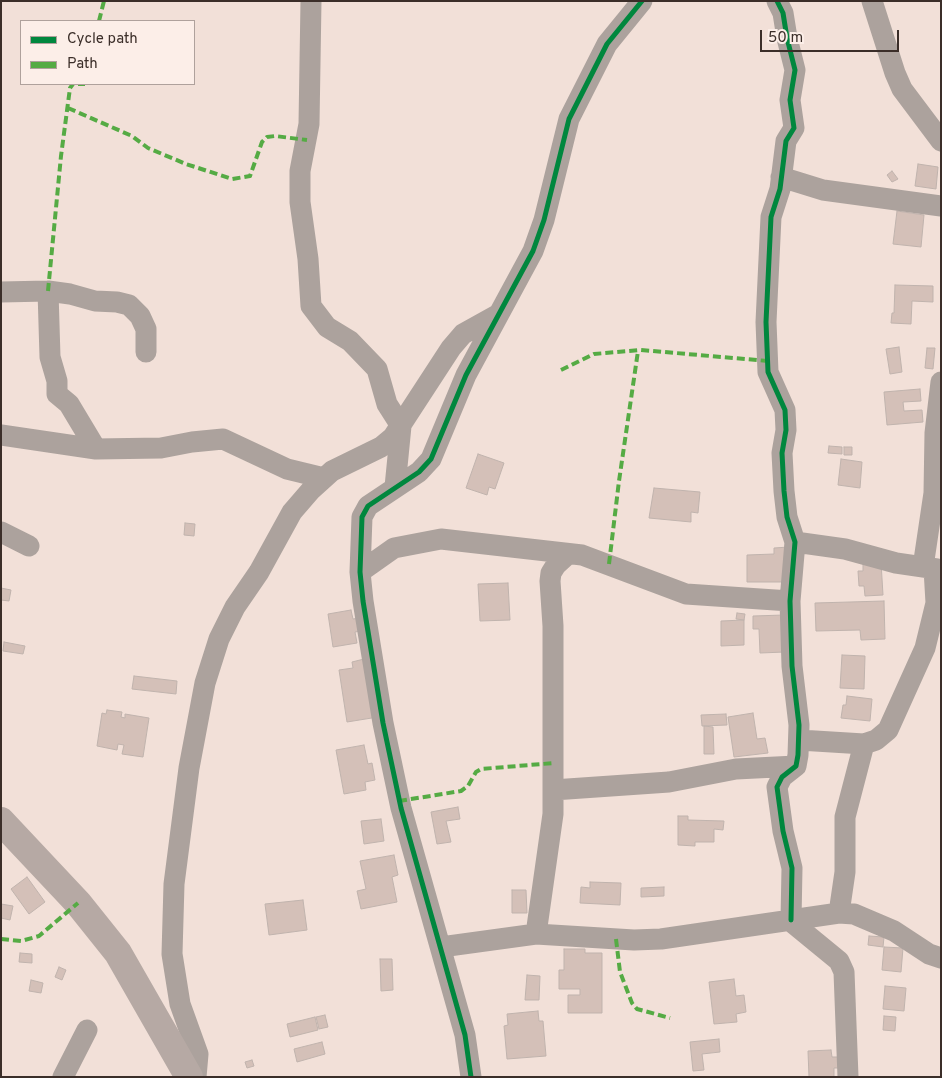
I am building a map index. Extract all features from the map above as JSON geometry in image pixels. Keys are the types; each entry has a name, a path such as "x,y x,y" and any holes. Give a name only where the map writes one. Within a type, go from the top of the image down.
{"street":[{"path":"311,1 309,124 300,171 300,202 308,259 311,306 327,327 350,342 377,369 387,404 401,426 395,488"},
{"path":"471,1077 465,1035 399,801 383,723 360,572 362,517 364,510 419,472 431,459 466,375 536,243 544,220 569,119 607,44 642,1"},
{"path":"777,1 783,13 786,38 795,70 790,100 794,128 786,141 780,189 771,217 766,322 768,372 784,410 786,430 782,453 783,475 787,517 794,542 790,601 792,666 799,725 798,740 796,766 782,777 777,787 783,831 792,868 790,920"},
{"path":"872,1 902,89 941,141"},
{"path":"781,177 842,193 941,206"},
{"path":"48,291 50,357 57,381 57,394 69,404 96,448"},
{"path":"1,292 48,291 70,294 95,302 118,302 129,305 140,316 146,329 146,352"},
{"path":"196,1077 198,1054 180,1004 172,954 175,874 189,768 205,683 219,639 235,606 259,572 292,512 332,471 381,447 401,426 451,348 463,334 499,314"},
{"path":"798,740 864,744 876,740 888,730 925,648 936,603 933,568 935,433 941,382"},
{"path":"1,435 96,448 161,448 192,442 224,439 287,469 324,478"},
{"path":"1,532 29,546"},
{"path":"360,572 394,548 430,540 568,554 598,559 686,594 790,601"},
{"path":"794,542 845,550 933,568"},
{"path":"536,934 553,814 554,790 553,626 550,581 551,573 556,565 568,554"},
{"path":"839,913 845,872 846,816 864,744"},
{"path":"554,790 668,782 736,769 796,766"},
{"path":"1,821 72,897 118,952 189,1077"},
{"path":"441,946 536,934 634,940 661,939 839,913 854,914 894,931 929,954 941,958"},
{"path":"790,920 838,960 844,972 848,1077"},
{"path":"63,1077 87,1030"}],"building":[{"path":"918,164 938,167 936,189 915,186"},
{"path":"892,171 898,179 892,182 887,175"},
{"path":"897,211 924,215 921,247 893,244"},
{"path":"895,285 933,286 933,302 912,301 911,324 891,323 892,313 894,313"},
{"path":"899,347 902,372 890,374 886,349"},
{"path":"927,348 935,348 933,369 925,368"},
{"path":"920,389 921,401 903,402 904,411 922,410 923,422 887,425 884,392"},
{"path":"829,446 842,447 842,454 828,453"},
{"path":"844,447 852,447 852,455 844,455"},
{"path":"478,454 504,463 495,489 489,487 487,495 466,488"},
{"path":"841,459 862,462 860,488 838,485"},
{"path":"654,488 700,492 698,513 691,512 691,522 649,518"},
{"path":"185,523 195,524 194,536 184,535"},
{"path":"789,547 789,582 747,582 747,555 774,554 774,548"},
{"path":"881,562 883,595 865,596 864,586 859,586 858,571 863,571 863,563"},
{"path":"508,583 510,620 480,621 478,584"},
{"path":"1,588 11,590 9,601 1,600"},
{"path":"884,601 885,639 861,640 860,630 816,631 815,603"},
{"path":"351,610 353,619 359,618 361,631 355,632 357,643 333,647 328,614"},
{"path":"737,613 745,614 744,620 736,619"},
{"path":"784,615 785,652 760,653 759,629 753,629 753,616"},
{"path":"744,620 744,645 721,646 721,621"},
{"path":"4,642 25,646 23,654 3,651"},
{"path":"842,655 865,656 864,689 840,688"},
{"path":"364,659 378,717 347,722 339,670 353,668 352,662"},
{"path":"134,676 177,681 176,694 132,689"},
{"path":"847,696 872,699 870,721 841,718"},
{"path":"107,710 122,712 121,717 125,718 125,714 149,718 143,757 122,754 124,745 118,744 117,750 97,746 102,713 106,714"},
{"path":"753,713 757,739 765,738 768,753 734,757 728,717"},
{"path":"726,714 727,725 702,726 701,715"},
{"path":"704,726 713,727 714,754 704,754"},
{"path":"364,745 368,764 372,763 375,780 365,782 366,790 344,794 336,750"},
{"path":"458,807 460,819 446,821 451,842 437,844 431,812"},
{"path":"678,816 688,816 688,820 724,821 723,830 714,829 714,842 695,842 695,846 678,845"},
{"path":"381,819 384,841 364,844 361,821"},
{"path":"394,855 398,875 392,877 397,902 361,909 357,891 366,889 360,861"},
{"path":"27,877 45,902 29,914 11,889"},
{"path":"590,882 621,883 620,905 580,903 581,887 590,888"},
{"path":"664,887 664,896 641,897 641,888"},
{"path":"512,890 526,890 527,913 512,913"},
{"path":"303,900 307,930 269,935 265,904"},
{"path":"1,904 13,906 10,920 1,918"},
{"path":"869,936 884,937 883,947 868,945"},
{"path":"884,947 903,948 901,972 882,970"},
{"path":"564,949 585,949 585,953 602,953 602,1013 568,1013 568,995 580,995 580,989 559,989 559,970 564,970"},
{"path":"20,953 32,954 32,963 19,962"},
{"path":"380,959 392,959 393,990 381,991"},
{"path":"59,967 66,970 62,980 55,977"},
{"path":"527,975 540,976 539,1000 525,1000"},
{"path":"734,979 736,996 744,995 746,1012 736,1014 737,1022 714,1024 709,982"},
{"path":"31,980 43,983 41,993 29,991"},
{"path":"885,986 906,988 904,1011 883,1009"},
{"path":"538,1011 539,1021 543,1021 546,1056 507,1059 504,1026 508,1025 507,1014"},
{"path":"325,1015 328,1027 319,1029 316,1017"},
{"path":"884,1016 896,1017 895,1031 883,1030"},
{"path":"315,1017 318,1030 290,1037 287,1024"},
{"path":"719,1039 720,1052 702,1054 704,1070 693,1071 690,1042"},
{"path":"322,1042 325,1054 297,1062 294,1049"},
{"path":"831,1050 832,1057 839,1057 839,1068 834,1068 834,1077 809,1077 808,1051"},
{"path":"252,1060 254,1066 247,1068 245,1062"}],"marked path":[{"path":"99,20 104,1"},
{"path":"48,291 61,156 70,88 72,85"},
{"path":"68,108 132,136 148,148 186,164 232,179 250,176 262,142 267,137 275,136 307,140"},
{"path":"561,370 594,354 641,350 768,361"},
{"path":"609,564 638,351"},
{"path":"399,801 461,791 468,786 476,772 481,769 554,763"},
{"path":"1,939 21,941 39,936 78,903"},
{"path":"616,939 620,972 632,1003 637,1009 670,1018"}],"cycle path":[{"path":"471,1077 465,1035 401,808 383,723 360,572 362,517 368,506 419,472 431,459 466,375 533,251 544,220 569,119 607,44 642,1"},
{"path":"777,1 783,13 795,70 790,100 794,128 786,141 780,189 771,217 766,322 768,372 785,410 786,430 782,453 784,491 787,517 795,542 790,601 792,666 799,725 798,755 796,766 782,777 777,787 783,831 792,868 791,920"}]}
